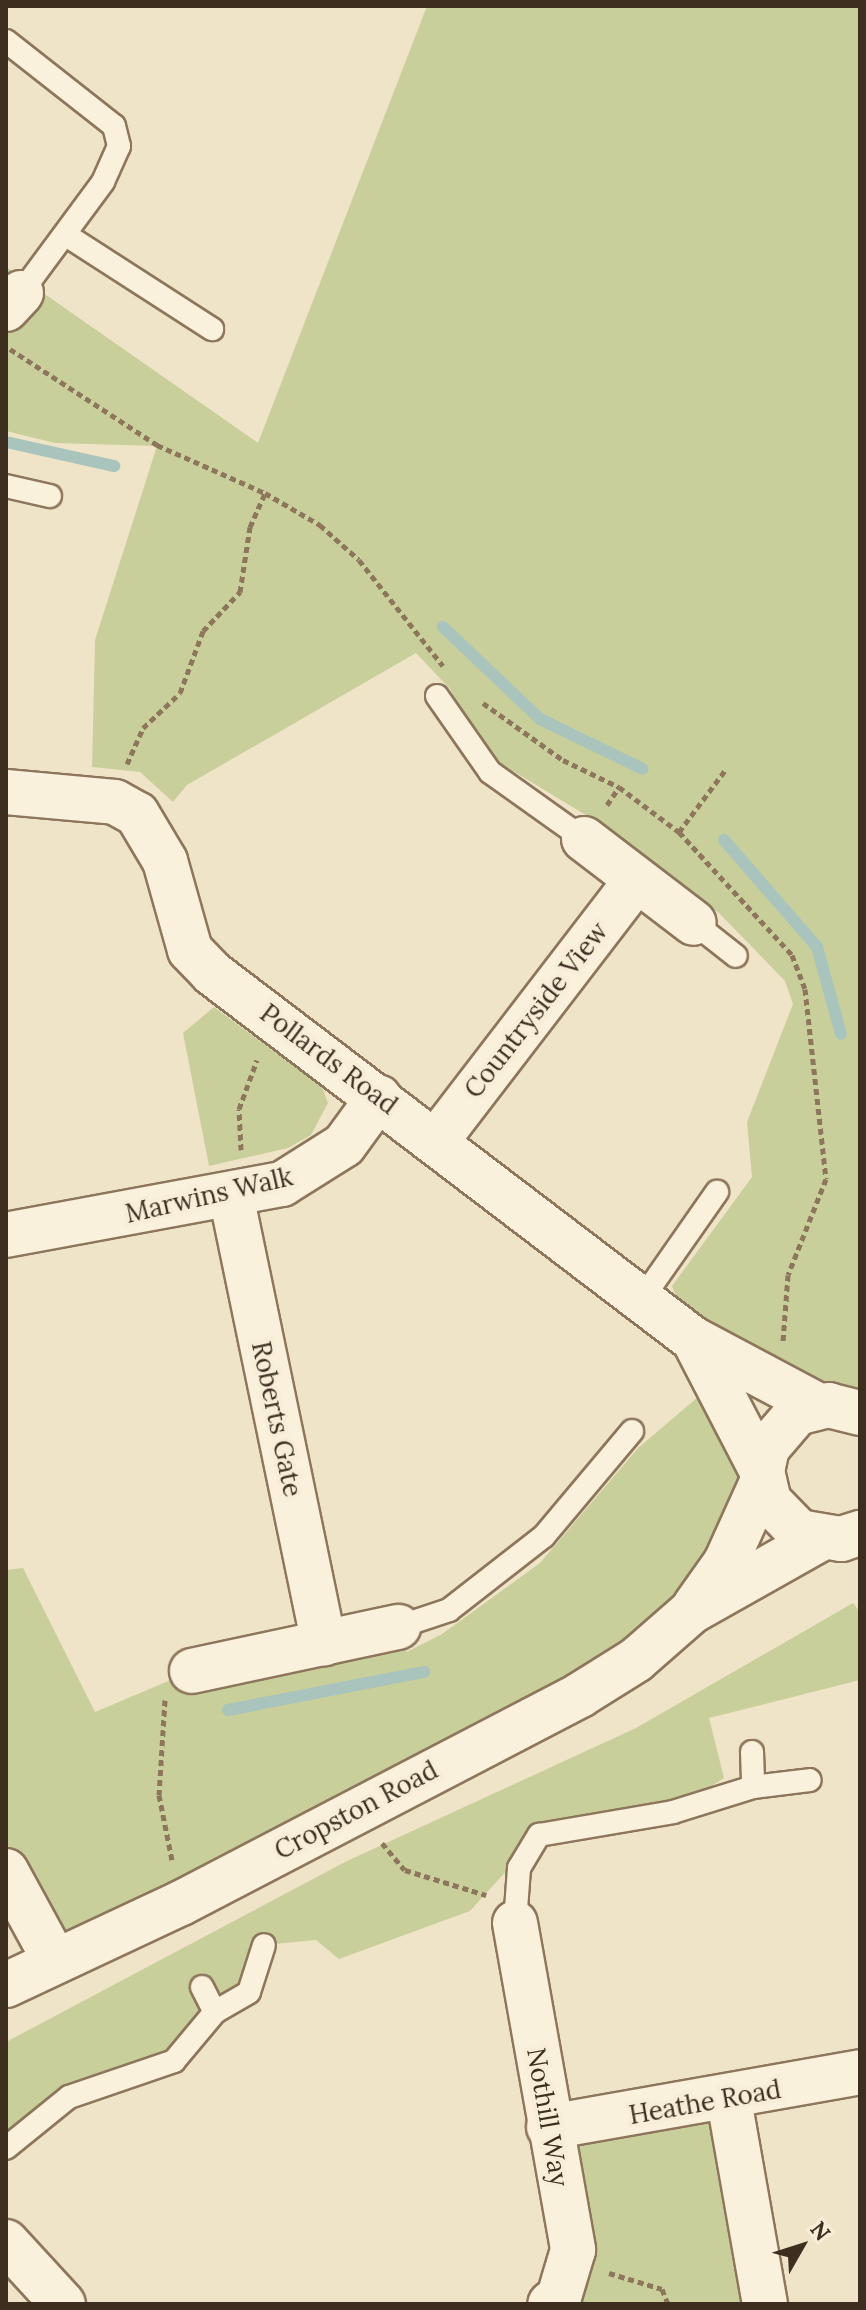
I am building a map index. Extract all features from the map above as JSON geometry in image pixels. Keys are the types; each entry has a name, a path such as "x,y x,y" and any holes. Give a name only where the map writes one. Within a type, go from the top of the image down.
{"street":[{"path":"6,792 115,802"},
{"name":"Pollards Road","path":"115,802 137,814 153,835 190,950 693,1339 848,1408"},
{"path":"584,839 694,923"},
{"name":"Countryside View","path":"437,1140 636,881"},
{"name":"Marwins Walk","path":"6,1235 240,1193 316,1168 344,1145 379,1097"},
{"name":"Roberts Gate","path":"240,1193 324,1643"},
{"name":"Pollards Road","path":"693,1339 763,1475"},
{"name":"Cropston Road","path":"6,1985 181,1903 580,1695 636,1660 692,1611 726,1562 763,1475 779,1428 848,1408"},
{"name":"Cropston Road","path":"763,1475 781,1519 840,1536"},
{"name":"Cropston Road","path":"692,1611 840,1536"},
{"path":"192,1671 398,1627"},
{"path":"6,1871 55,1961"},
{"name":"Nothill Way","path":"515,1923 573,2250 560,2288"},
{"name":"Heathe Road","path":"549,2127 729,2100 860,2072"},
{"path":"729,2100 761,2283"},
{"path":"6,2242 63,2304"}],"lane":[{"path":"6,41 118,134 103,182 14,301"},
{"path":"66,235 212,329"},
{"path":"6,486 50,496"},
{"path":"437,696 490,772 584,839"},
{"path":"694,923 736,956"},
{"path":"642,1299 717,1192"},
{"path":"398,1627 449,1610 544,1536 632,1431"},
{"path":"752,1752 753,1787"},
{"path":"515,1923 519,1868 539,1835 673,1812 753,1787 810,1780"},
{"path":"6,2148 69,2097 174,2061 215,2012 249,1992 264,1945"},
{"path":"202,1987 215,2012"}],"path":[{"path":"115,802 143,728 180,693 203,631 240,592 250,527 265,493"},
{"path":"679,832 726,769"},
{"path":"240,1193 239,1109 248,1077 283,1024"},
{"path":"181,1903 159,1795 157,1746 164,1701 192,1671"},
{"path":"362,1807 389,1857 405,1870 485,1894 515,1923"},
{"path":"560,2288 610,2273 662,2289 668,2304"}],"green space":[{"path":"427,6 860,6 860,1406 693,1339 672,1286 752,1177 747,1122 793,1004 785,981 719,913 589,817 503,765 470,728 450,689 416,653 187,785 173,802 140,772 92,767 95,640 157,446 55,443 6,431 6,267 258,443"},
{"path":"214,1007 322,1087 328,1103 311,1135 288,1148 209,1166 183,1033"},
{"path":"718,1380 762,1471 692,1611 55,1961 6,1871 6,1570 23,1568 95,1712 192,1671 398,1627 407,1652 442,1634 540,1563 638,1448"},
{"path":"853,1603 860,1612 860,1680 709,1718 724,1778 673,1812 539,1835 470,1911 339,1959 316,1940 264,1945 249,1992 174,2061 69,2097 6,2148 6,2042 347,1861 636,1728"},
{"path":"719,2113 770,2304 573,2304 560,2126"}],"waterway":[{"path":"6,442 114,466"},
{"path":"443,627 540,719 643,769"},
{"path":"724,840 817,947 841,1034"},
{"path":"228,1710 424,1672"}]}
